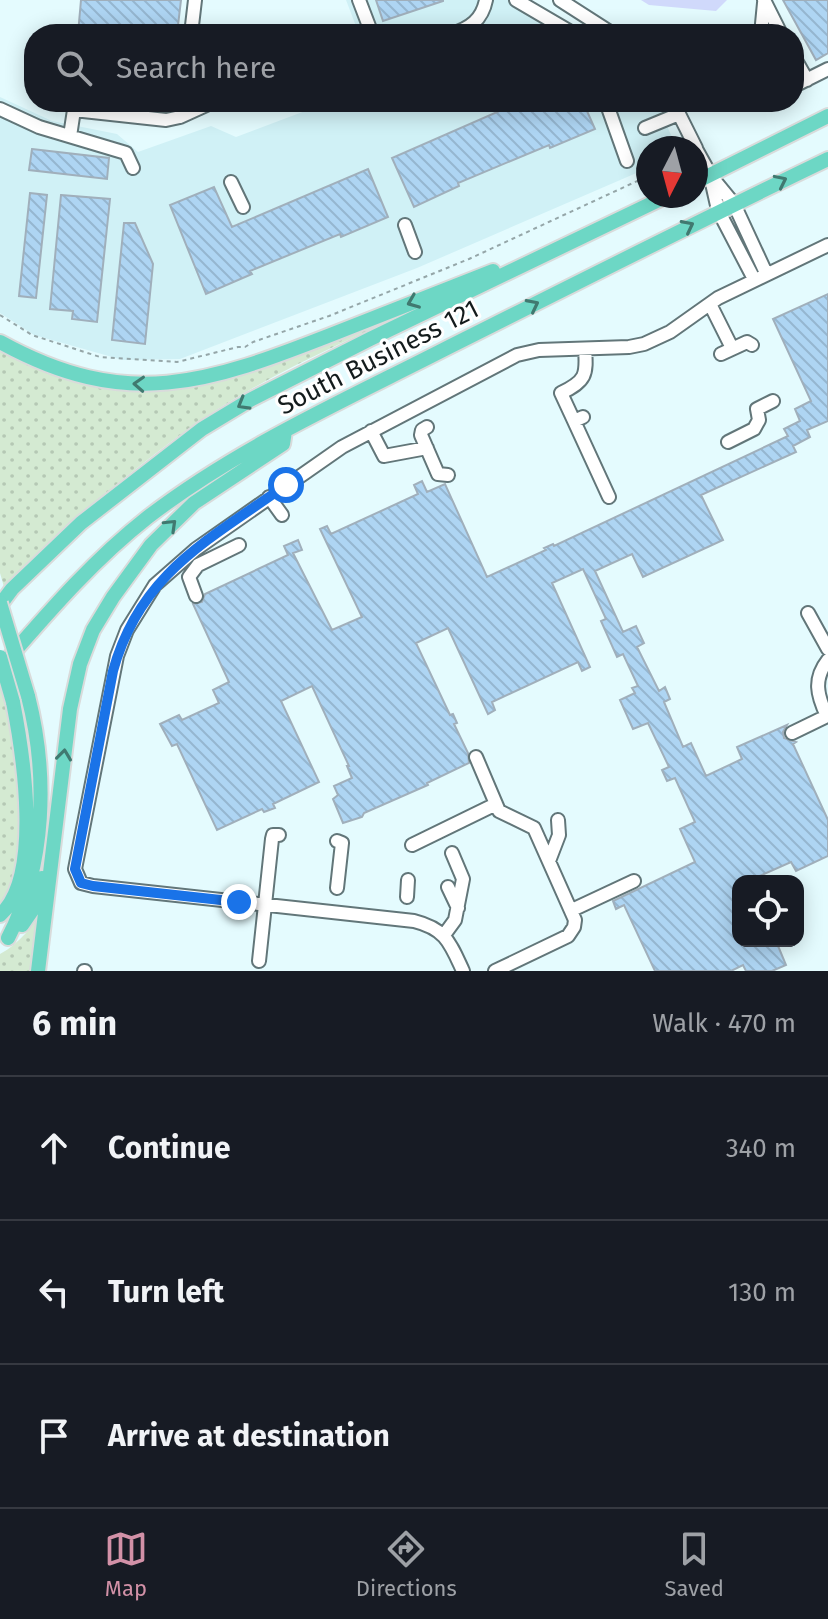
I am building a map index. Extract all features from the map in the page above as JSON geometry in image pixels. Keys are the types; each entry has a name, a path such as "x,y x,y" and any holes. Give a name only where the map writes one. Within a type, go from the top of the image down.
{"main road":[{"path":"708,177 828,116"},
{"name":"South Business 121","path":"0,668 106,552 201,479 285,431 718,210 828,159"},
{"name":"South Business 121","path":"0,604 81,523 202,429 250,400 370,339 643,208"},
{"path":"0,342 60,370 99,380 155,384 216,376 281,355 580,234 590,234"},
{"path":"38,971 70,709 80,664 93,630 151,545 194,503 283,444 285,431"},
{"path":"0,604 28,696 39,750 38,830 29,887 4,940"},
{"path":"0,657 24,754 26,830 20,884 14,899 0,915"},
{"path":"4,940 21,927 33,909 46,855 52,800 60,789"}],"street":[{"path":"359,0 368,24"},
{"path":"473,24 484,11 486,0"},
{"path":"516,0 557,24"},
{"path":"565,1 598,24"},
{"path":"762,24 764,1"},
{"path":"764,1 776,24"},
{"path":"804,81 828,69"},
{"path":"804,75 807,80"},
{"path":"0,109 39,127 126,153 133,168"},
{"path":"70,136 74,112"},
{"path":"92,112 166,120 191,112"},
{"path":"180,117 181,112"},
{"path":"610,112 627,161"},
{"path":"645,128 670,112"},
{"path":"678,112 690,136"},
{"path":"708,170 734,204 766,273"},
{"path":"711,176 718,210 754,279"},
{"path":"231,182 243,207"},
{"path":"405,225 415,252"},
{"path":"463,971 444,935 427,924 414,921 81,883 75,869 113,671 127,630 140,607 172,568 330,455 371,431 517,355 539,350 644,344 670,332 754,279 828,245"},
{"path":"710,304 726,351 747,342 752,345"},
{"path":"585,349 583,377 561,393 578,419 609,497"},
{"path":"728,442 754,429 759,420 757,409 773,401"},
{"path":"427,427 421,433 438,474 448,475"},
{"path":"371,431 384,456 427,448"},
{"path":"269,497 282,515"},
{"path":"196,596 190,581 193,568 239,545"},
{"path":"808,613 828,649"},
{"path":"792,733 828,716 817,686 818,677 828,660"},
{"path":"476,757 499,811 534,828 575,923 570,934 495,971"},
{"path":"412,845 496,804"},
{"path":"549,861 559,835 558,820"},
{"path":"259,961 272,839 273,835 279,835"},
{"path":"337,841 342,843 337,888"},
{"path":"444,935 453,925 463,879 452,853"},
{"path":"407,897 408,880"},
{"path":"572,910 634,881"},
{"path":"448,887 458,908"}],"path":[{"path":"0,315 32,335 100,357 177,362 245,347 329,316 512,241 636,182"}],"shaded area":[{"path":"346,0 529,0 571,24 355,24"},
{"path":"641,0 727,0 716,11 649,5"},
{"path":"0,97 24,108 24,112 32,112 52,121 117,134 138,152 211,126 236,137 302,112 661,112 672,136 636,136 636,173 417,268 180,359 123,360 34,335 0,313"}],"green space":[{"path":"422,306 280,373 200,421 99,500 4,587 0,573 0,348 23,360 159,387"},
{"path":"5,680 21,750 20,870 0,909 0,687"},
{"path":"44,908 33,971 0,971 0,954 25,934"}],"building":[{"path":"81,0 181,0 178,24 79,24"},
{"path":"376,0 443,0 443,1 383,21"},
{"path":"783,0 828,0 828,53 816,60 804,38 804,24 796,24"},
{"path":"497,112 587,112 595,129 458,183 459,186 414,207 392,158"},
{"path":"32,149 109,158 107,179 29,170"},
{"path":"368,169 388,217 250,271 252,274 206,294 170,205 214,187 232,227"},
{"path":"30,193 47,195 36,298 19,296"},
{"path":"61,195 110,199 97,322 72,319 73,311 50,309"},
{"path":"124,223 135,223 153,264 145,344 112,340"},
{"path":"828,294 828,421 807,430 810,437 793,446 796,452 701,495 723,540 643,577 632,554 595,571 623,632 636,626 644,643 637,647 659,691 665,687 670,699 664,702 683,747 691,743 706,776 742,759 737,747 787,725 784,738 796,742 793,744 828,820 828,856 796,871 791,862 762,875 732,875 732,947 778,947 786,965 772,971 746,971 743,965 731,971 655,971 624,905 616,909 613,901 695,862 680,829 695,822 675,778 667,781 662,770 669,767 648,723 633,729 620,700 635,693 632,688 638,686 623,654 617,657 601,621 606,619 583,569 552,583 590,667 582,671 578,662 492,702 495,710 488,714 448,628 416,643 450,715 453,714 457,723 454,724 468,753 469,763 364,813 362,817 343,823 333,799 338,795 334,786 352,778 312,686 281,701 319,782 273,804 275,808 264,812 262,809 217,830 177,744 172,746 160,724 179,715 182,720 219,703 213,690 229,682 193,604 202,602 205,594 288,555 284,546 298,540 302,550 293,553 332,630 362,617 320,529 327,526 331,534 418,494 414,485 422,481 427,492 445,484 487,577 788,436 784,429 800,421 795,409 811,401 773,319"}],"route":[{"path":"239,902 86,885 81,883 75,869 113,671 127,630 155,585 172,568 286,485"}]}
